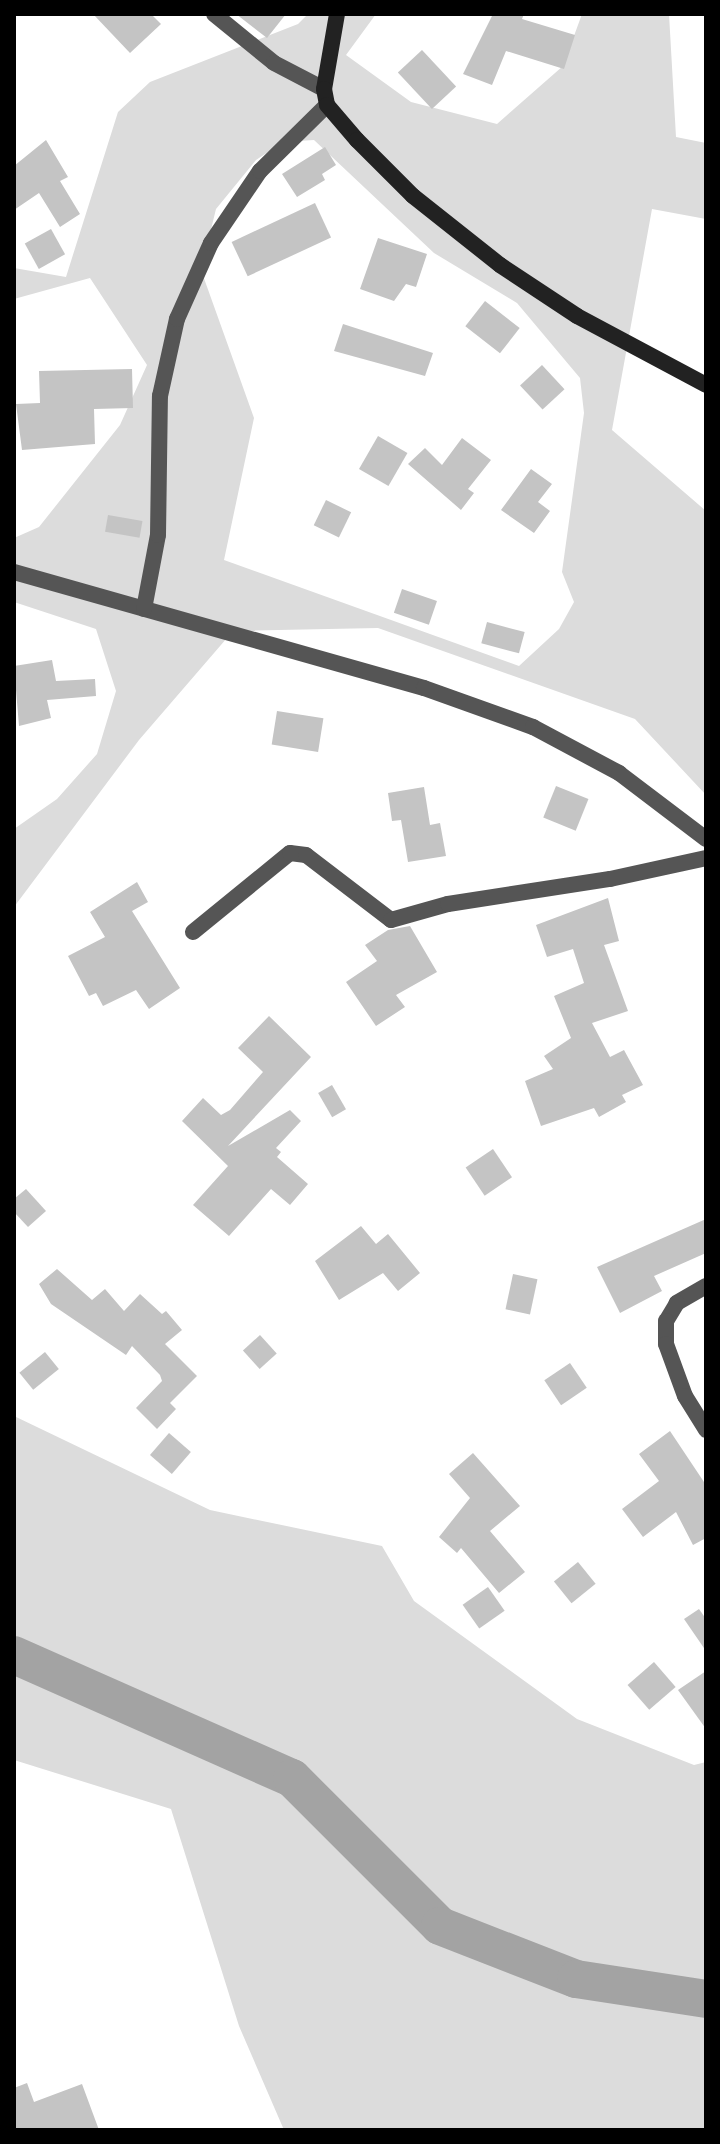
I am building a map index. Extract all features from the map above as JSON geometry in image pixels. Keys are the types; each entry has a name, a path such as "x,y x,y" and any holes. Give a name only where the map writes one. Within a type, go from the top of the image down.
{"main road":[{"path":"337,14 326,97 413,196 500,265 577,316 706,385"}],"street":[{"path":"144,609 158,535 160,396 177,319 211,243 260,171 326,97 274,63 214,14"},
{"path":"14,572 424,688 533,727 619,773 706,839"},
{"path":"193,932 290,853 306,855 391,920 448,904 610,879 706,858"},
{"path":"706,1286 677,1303 666,1321 666,1344 706,1430"}],"shaded area":[{"path":"308,14 376,14 346,55 411,102 497,124 563,66 582,14 669,14 676,137 706,143 706,219 652,209 612,430 706,511 706,795 635,719 378,628 233,631 139,740 14,907 14,829 57,799 97,754 116,691 96,629 14,602 14,538 39,527 120,425 147,365 90,278 14,299 14,268 66,277 118,112 150,82 298,24","holes":["314,140 434,253 517,303 580,378 584,413 562,572 574,602 559,629 519,666 224,560 254,418 201,270 216,209 256,160 283,142"]},
{"path":"14,1416 210,1510 382,1546 414,1601 577,1719 694,1765 706,1762 706,2130 284,2130 239,2026 171,1809 14,1760"}],"building":[{"path":"93,14 151,14 161,24 130,53"},
{"path":"236,14 286,14 267,38"},
{"path":"493,14 524,14 522,19 575,35 564,69 506,51 492,85 463,74"},
{"path":"422,50 456,87 432,109 398,73"},
{"path":"46,140 68,177 60,181 80,214 60,227 39,193 14,210 14,166"},
{"path":"325,147 336,165 322,174 325,180 297,197 282,174"},
{"path":"315,203 331,237 248,276 232,242"},
{"path":"51,229 65,254 39,269 25,244"},
{"path":"378,238 427,254 416,287 406,284 394,301 360,289"},
{"path":"485,301 520,328 500,353 465,326"},
{"path":"343,324 433,353 425,376 334,351"},
{"path":"542,365 565,389 543,410 520,385"},
{"path":"132,369 133,408 94,409 95,444 22,450 16,404 40,403 39,371"},
{"path":"378,436 407,453 388,486 359,469"},
{"path":"462,438 491,460 468,489 474,493 461,510 408,464 425,448 442,465"},
{"path":"531,469 552,484 538,502 550,511 534,533 501,510"},
{"path":"326,500 351,512 339,537 314,525"},
{"path":"108,515 142,521 140,538 105,532"},
{"path":"402,589 437,601 429,625 394,613"},
{"path":"487,622 525,632 519,653 481,643"},
{"path":"52,660 56,681 95,679 96,696 47,700 51,718 19,726 14,666"},
{"path":"277,711 323,718 318,752 272,745"},
{"path":"556,786 588,799 576,831 543,818"},
{"path":"424,787 430,825 440,823 446,856 408,862 401,820 392,821 388,793"},
{"path":"137,882 148,902 132,911 180,988 149,1009 136,990 103,1006 96,993 89,996 68,956 105,937 90,912"},
{"path":"608,898 619,941 604,945 628,1011 592,1023 610,1057 624,1050 643,1085 622,1095 626,1102 599,1117 594,1108 541,1126 525,1081 553,1069 544,1056 571,1038 554,996 584,983 573,949 547,957 536,925"},
{"path":"410,926 437,972 396,995 405,1007 376,1026 346,982 377,961 365,945 388,930"},
{"path":"269,1016 311,1057 228,1146 290,1110 301,1121 276,1148 281,1152 277,1157 308,1184 290,1205 271,1189 229,1236 193,1205 228,1166 182,1121 203,1098 221,1115 230,1110 263,1072 238,1048"},
{"path":"332,1085 346,1109 332,1117 318,1093"},
{"path":"493,1149 512,1177 485,1196 466,1167"},
{"path":"26,1189 46,1211 28,1227 14,1212 14,1199"},
{"path":"706,1219 706,1253 654,1276 662,1291 620,1313 597,1267"},
{"path":"361,1226 376,1244 388,1234 420,1273 398,1291 383,1273 339,1300 315,1261"},
{"path":"57,1269 92,1300 105,1289 124,1311 140,1294 162,1314 166,1311 182,1330 165,1344 197,1376 170,1403 176,1409 157,1429 136,1408 162,1381 160,1375 132,1346 126,1355 51,1304 39,1284"},
{"path":"513,1274 537,1279 530,1314 506,1309"},
{"path":"260,1335 277,1354 260,1369 243,1350"},
{"path":"45,1352 59,1369 33,1390 19,1373"},
{"path":"570,1363 587,1388 561,1405 544,1380"},
{"path":"670,1431 706,1485 706,1538 693,1545 676,1512 643,1537 622,1509 659,1481 639,1454"},
{"path":"169,1433 191,1452 172,1474 150,1455"},
{"path":"473,1453 520,1506 490,1531 525,1572 499,1593 461,1548 457,1553 439,1537 470,1498 449,1474"},
{"path":"578,1562 596,1584 572,1603 554,1582"},
{"path":"488,1587 505,1611 479,1629 463,1605"},
{"path":"699,1609 706,1619 706,1651 684,1619"},
{"path":"654,1662 676,1687 649,1710 628,1685"},
{"path":"706,1671 706,1729 678,1690"},
{"path":"27,2083 34,2102 82,2084 99,2130 14,2130 14,2088"}],"waterway":[{"path":"14,1655 292,1778 440,1926 576,1979 706,1999"}]}
